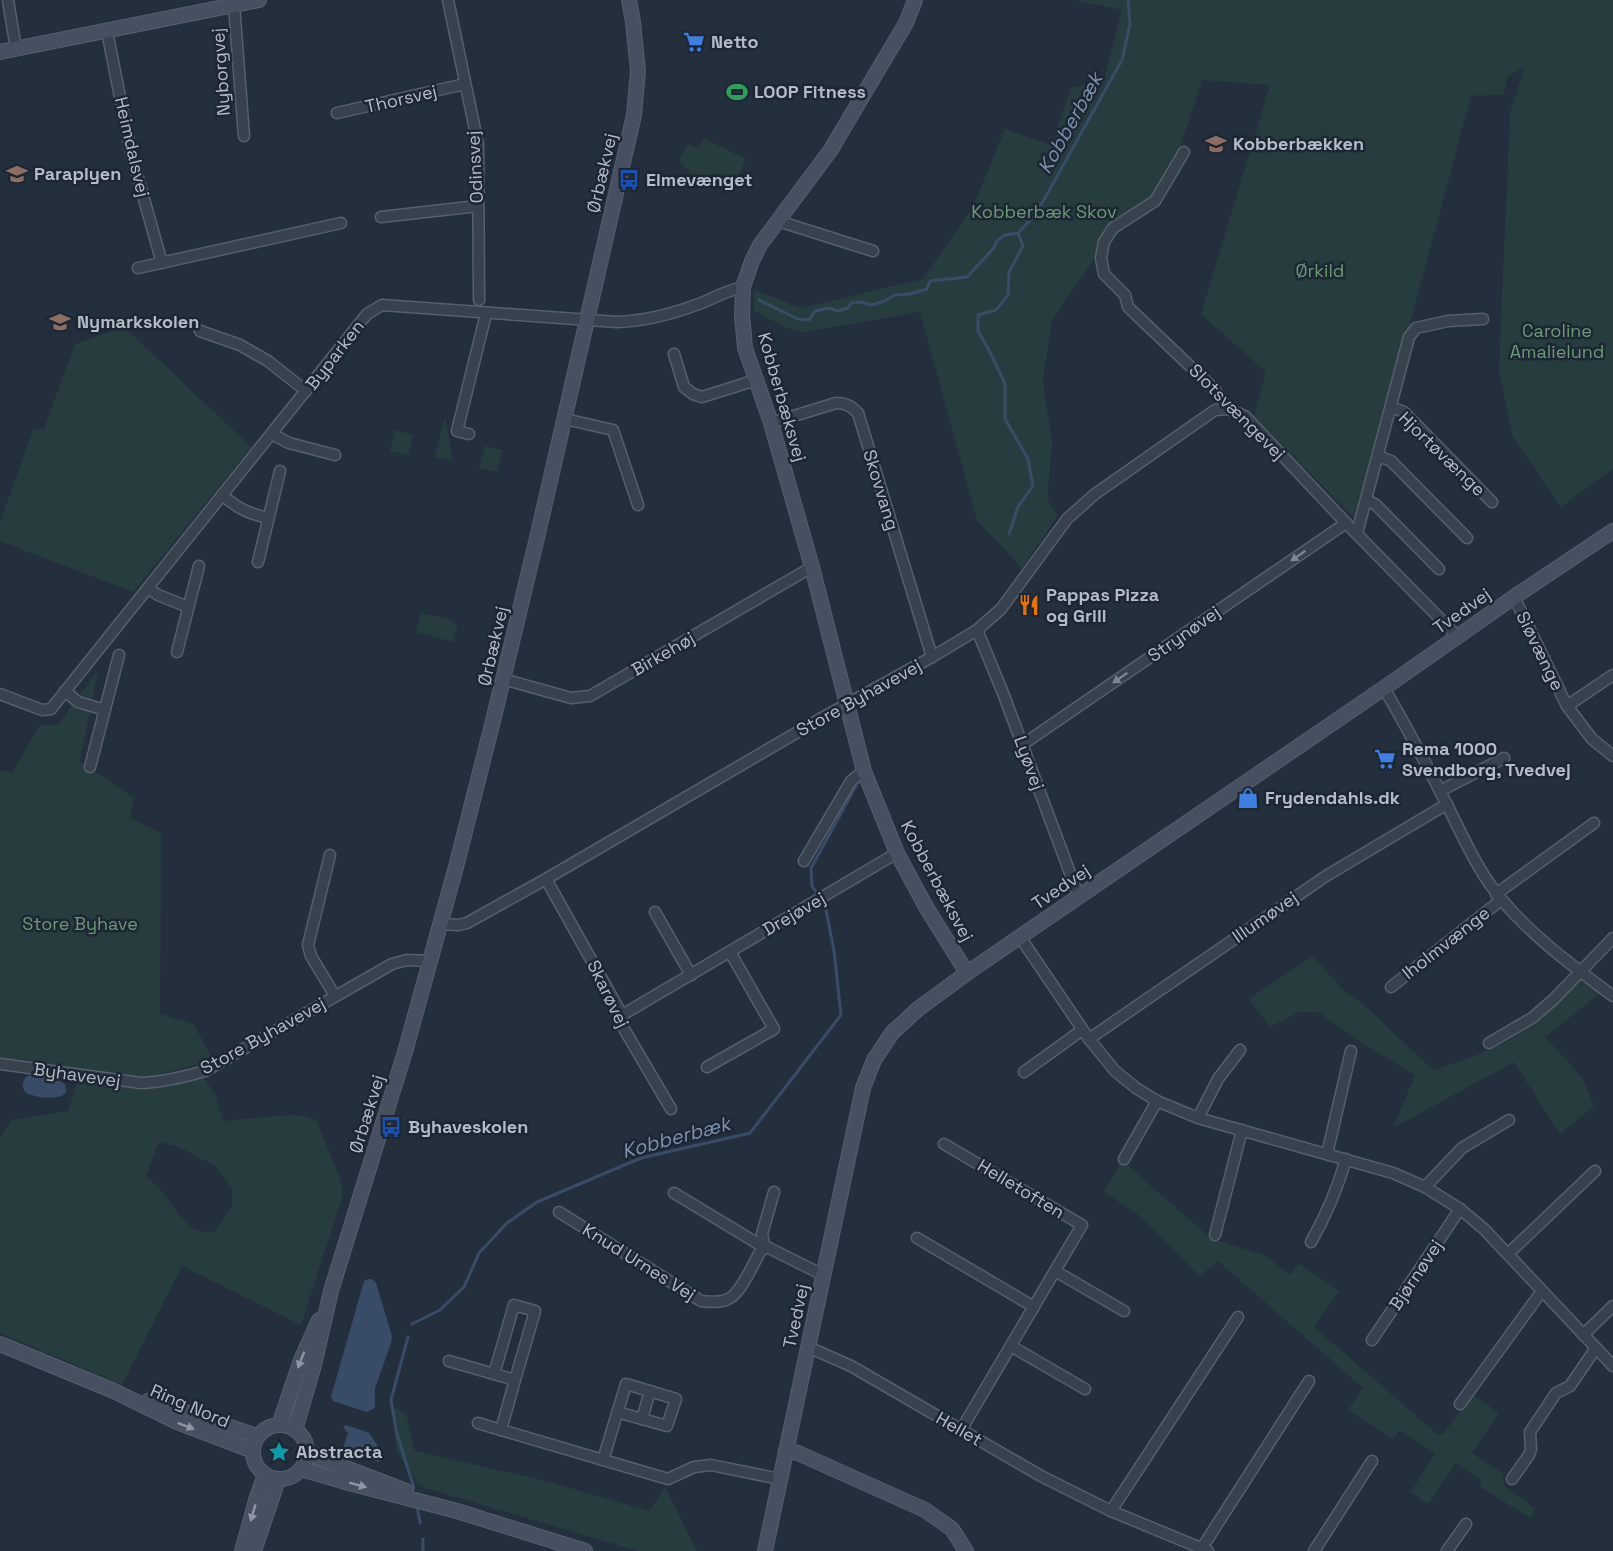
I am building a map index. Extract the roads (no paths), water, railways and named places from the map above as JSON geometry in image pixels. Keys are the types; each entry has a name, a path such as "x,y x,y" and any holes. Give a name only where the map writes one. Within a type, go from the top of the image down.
{"street":[{"path":"8,0 16,49"},
{"name":"Nyborgvej","path":"0,52 259,0"},
{"name":"Odinsvej","path":"448,0 478,144 479,300"},
{"name":"Ørbækvej","path":"295,1430 332,1291 405,1052 441,924 565,419 634,115 638,71 629,0"},
{"name":"Kobberbæksvej","path":"915,0 906,22 830,151 760,245 743,287 742,315 745,348 771,423 812,567 864,771 897,853 967,973"},
{"name":"Nyborgvej","path":"234,5 244,136"},
{"name":"Heimdalsvej","path":"107,31 131,153 162,263"},
{"name":"Thorsvej","path":"337,113 465,84"},
{"name":"Slotsvængevej","path":"1184,152 1155,201 1113,228 1104,242 1101,258 1104,274 1125,295 1128,307 1215,390 1228,409 1245,416 1457,636"},
{"path":"381,217 478,206"},
{"path":"778,221 873,251"},
{"path":"138,268 341,223"},
{"name":"Byparken","path":"0,694 42,710 51,709 367,314 382,305 617,322 650,319 704,302 728,290 743,287"},
{"path":"470,434 457,431 486,314"},
{"name":"Hjortøvænge","path":"1357,533 1409,337 1416,328 1448,321 1483,319"},
{"path":"200,331 240,345 268,361 306,391"},
{"path":"674,354 684,387 702,397 756,380"},
{"name":"Skovvang","path":"771,423 836,403 845,403 858,413 932,657"},
{"name":"Hjortøvænge","path":"1391,407 1404,412 1492,502"},
{"name":"Store Byhavevej","path":"441,924 467,923 977,630 1001,609 1067,519 1095,494 1215,410 1228,409"},
{"path":"565,419 613,430 638,506"},
{"path":"272,434 289,443 335,455"},
{"path":"1377,456 1391,461 1467,538"},
{"path":"258,562 280,471"},
{"path":"222,495 238,508 268,519"},
{"path":"1366,500 1376,505 1439,569"},
{"name":"Strynøvej","path":"1022,745 1346,522"},
{"name":"Tvedvej","path":"765,1551 863,1088 874,1060 892,1033 918,1009 967,973 1613,531"},
{"path":"177,652 199,566"},
{"name":"Birkehøj","path":"503,679 571,698 590,696 812,567"},
{"path":"148,588 158,595 188,607"},
{"name":"Siøvænge","path":"1514,597 1567,706 1592,739 1613,756"},
{"name":"Lyøvej","path":"977,630 1003,693 1079,897"},
{"path":"90,767 119,655"},
{"name":"Siøvænge","path":"1567,706 1613,675"},
{"path":"1384,688 1447,804 1478,867 1499,897 1527,927 1613,996"},
{"path":"65,691 78,702 105,710"},
{"path":"1440,791 1504,758"},
{"path":"804,861 850,781 864,771"},
{"name":"Illumøvej","path":"1086,1035 1326,876 1447,804"},
{"name":"Iholmvænge","path":"1391,987 1499,897 1594,823"},
{"name":"Drejøvej","path":"622,1015 897,853"},
{"name":"Store Byhavevej","path":"330,855 308,945 311,956 335,996"},
{"name":"Skarøvej","path":"546,879 622,1015 624,1029 671,1109"},
{"path":"655,912 691,975"},
{"path":"1020,937 1086,1035 1115,1071 1136,1088 1157,1101 1198,1118 1393,1173 1425,1187 1460,1209 1484,1229 1613,1366"},
{"path":"1489,1043 1532,1018 1553,1000 1613,938"},
{"path":"707,1067 774,1029 730,952"},
{"name":"Store Byhavevej","path":"155,1082 182,1078 205,1071 392,964 407,960 429,961"},
{"path":"1024,1072 1086,1035"},
{"path":"1198,1118 1218,1079 1240,1050"},
{"path":"1327,1154 1351,1052"},
{"name":"Byhavevej","path":"0,1064 126,1082 155,1082"},
{"path":"1124,1159 1157,1101"},
{"path":"1425,1187 1462,1148 1509,1120"},
{"path":"1215,1235 1242,1130"},
{"name":"Helletoften","path":"944,1144 1082,1225 961,1430"},
{"path":"1311,1242 1336,1193 1346,1159"},
{"path":"1508,1254 1595,1171"},
{"path":"765,1248 762,1234 774,1192"},
{"path":"674,1193 765,1248 823,1275"},
{"name":"Bjørnøvej","path":"1372,1340 1460,1209"},
{"name":"Knud Urnes Vej","path":"559,1212 701,1301 715,1302 731,1298 739,1289 762,1249 765,1248"},
{"path":"917,1239 1034,1307"},
{"path":"1055,1271 1124,1311"},
{"name":"Ørbækvej","path":"279,1425 301,1360 332,1291"},
{"path":"1460,1404 1542,1291"},
{"path":"494,1374 514,1305 535,1311 501,1430"},
{"path":"1583,1335 1613,1306"},
{"path":"1111,1511 1238,1317"},
{"name":"Ring Nord","path":"0,1344 114,1391 177,1422 252,1451"},
{"path":"1011,1346 1085,1389"},
{"name":"Hellet","path":"808,1347 851,1366 1041,1476 1111,1511 1203,1550 1309,1381"},
{"path":"1512,1479 1529,1455 1530,1432 1556,1393 1570,1386 1596,1348"},
{"path":"449,1361 515,1380"},
{"path":"603,1460 617,1412 626,1384 676,1399 667,1426 617,1412"},
{"name":"Ring Nord","path":"114,1391 257,1436"},
{"path":"642,1419 650,1391"},
{"path":"478,1423 668,1479 694,1467 711,1465 780,1479"},
{"path":"271,1426 288,1426 295,1430 306,1444 306,1462 301,1469 287,1479 272,1477 258,1469 252,1451 257,1436 271,1426"},
{"path":"786,1450 798,1453 925,1510 952,1528 966,1551"},
{"path":"307,1453 457,1511"},
{"path":"1314,1551 1372,1461"},
{"path":"301,1469 457,1511 585,1551"},
{"path":"242,1551 257,1497 272,1477"},
{"path":"254,1551 272,1477"},
{"path":"1447,1551 1466,1524"}],"water":[{"path":"27,1076 55,1078 65,1084 66,1092 62,1096 48,1098 26,1093 23,1089 23,1082"},
{"path":"368,1279 376,1283 392,1336 375,1388 375,1408 367,1412 333,1401 331,1397 364,1281"},
{"path":"346,1425 369,1433 382,1452 381,1460 378,1462 343,1448 348,1433 343,1427"}],"waterway":[{"name":"Kobberbæk","path":"1018,233 1036,214 1122,60 1130,24 1128,0"},
{"path":"759,300 798,319 809,320 815,311 830,308 837,311 848,308 851,303 861,302 871,305 895,295 927,289 930,281 967,277 993,249 997,241 1005,235 1018,233"},
{"name":"Kobberbæk","path":"1009,534 1018,507 1033,486 1028,459 1005,419 1005,384 978,331 978,315 996,310 1008,295 1009,272 1023,246 1018,233"},
{"name":"Kobberbæk","path":"816,892 812,886 811,868 856,786"},
{"name":"Kobberbæk","path":"412,1324 440,1310 464,1287 479,1253 507,1223 537,1202 641,1158 750,1133 841,1015 834,951 825,905"},
{"name":"Kobberbæk","path":"408,1337 391,1400 397,1434 414,1488"},
{"name":"Kobberbæk","path":"417,1506 420,1523"},
{"name":"Kobberbæk","path":"423,1539 423,1551"}],"place":[{"name":"Netto","path":"694,42"},
{"name":"LOOP Fitness","path":"737,92"},
{"name":"Kobberbækken","path":"1216,144"},
{"name":"Paraplyen","path":"17,174"},
{"name":"Elmevænget","path":"629,180"},
{"name":"Nymarkskolen","path":"60,322"},
{"name":"Pappas Pizza og Grill","path":"1029,605"},
{"name":"Rema 1000 Svendborg, Tvedvej","path":"1385,759"},
{"name":"Frydendahls.dk","path":"1248,798"},
{"name":"Byhaveskolen","path":"391,1127"},
{"name":"Abstracta","path":"279,1452"}],"park label":[{"name":"Kobberbæk Skov","path":"1044,212"},
{"name":"Ørkild","path":"1320,271"},
{"name":"Caroline Amalielund","path":"1557,341"},
{"name":"Store Byhave","path":"80,924"}]}
